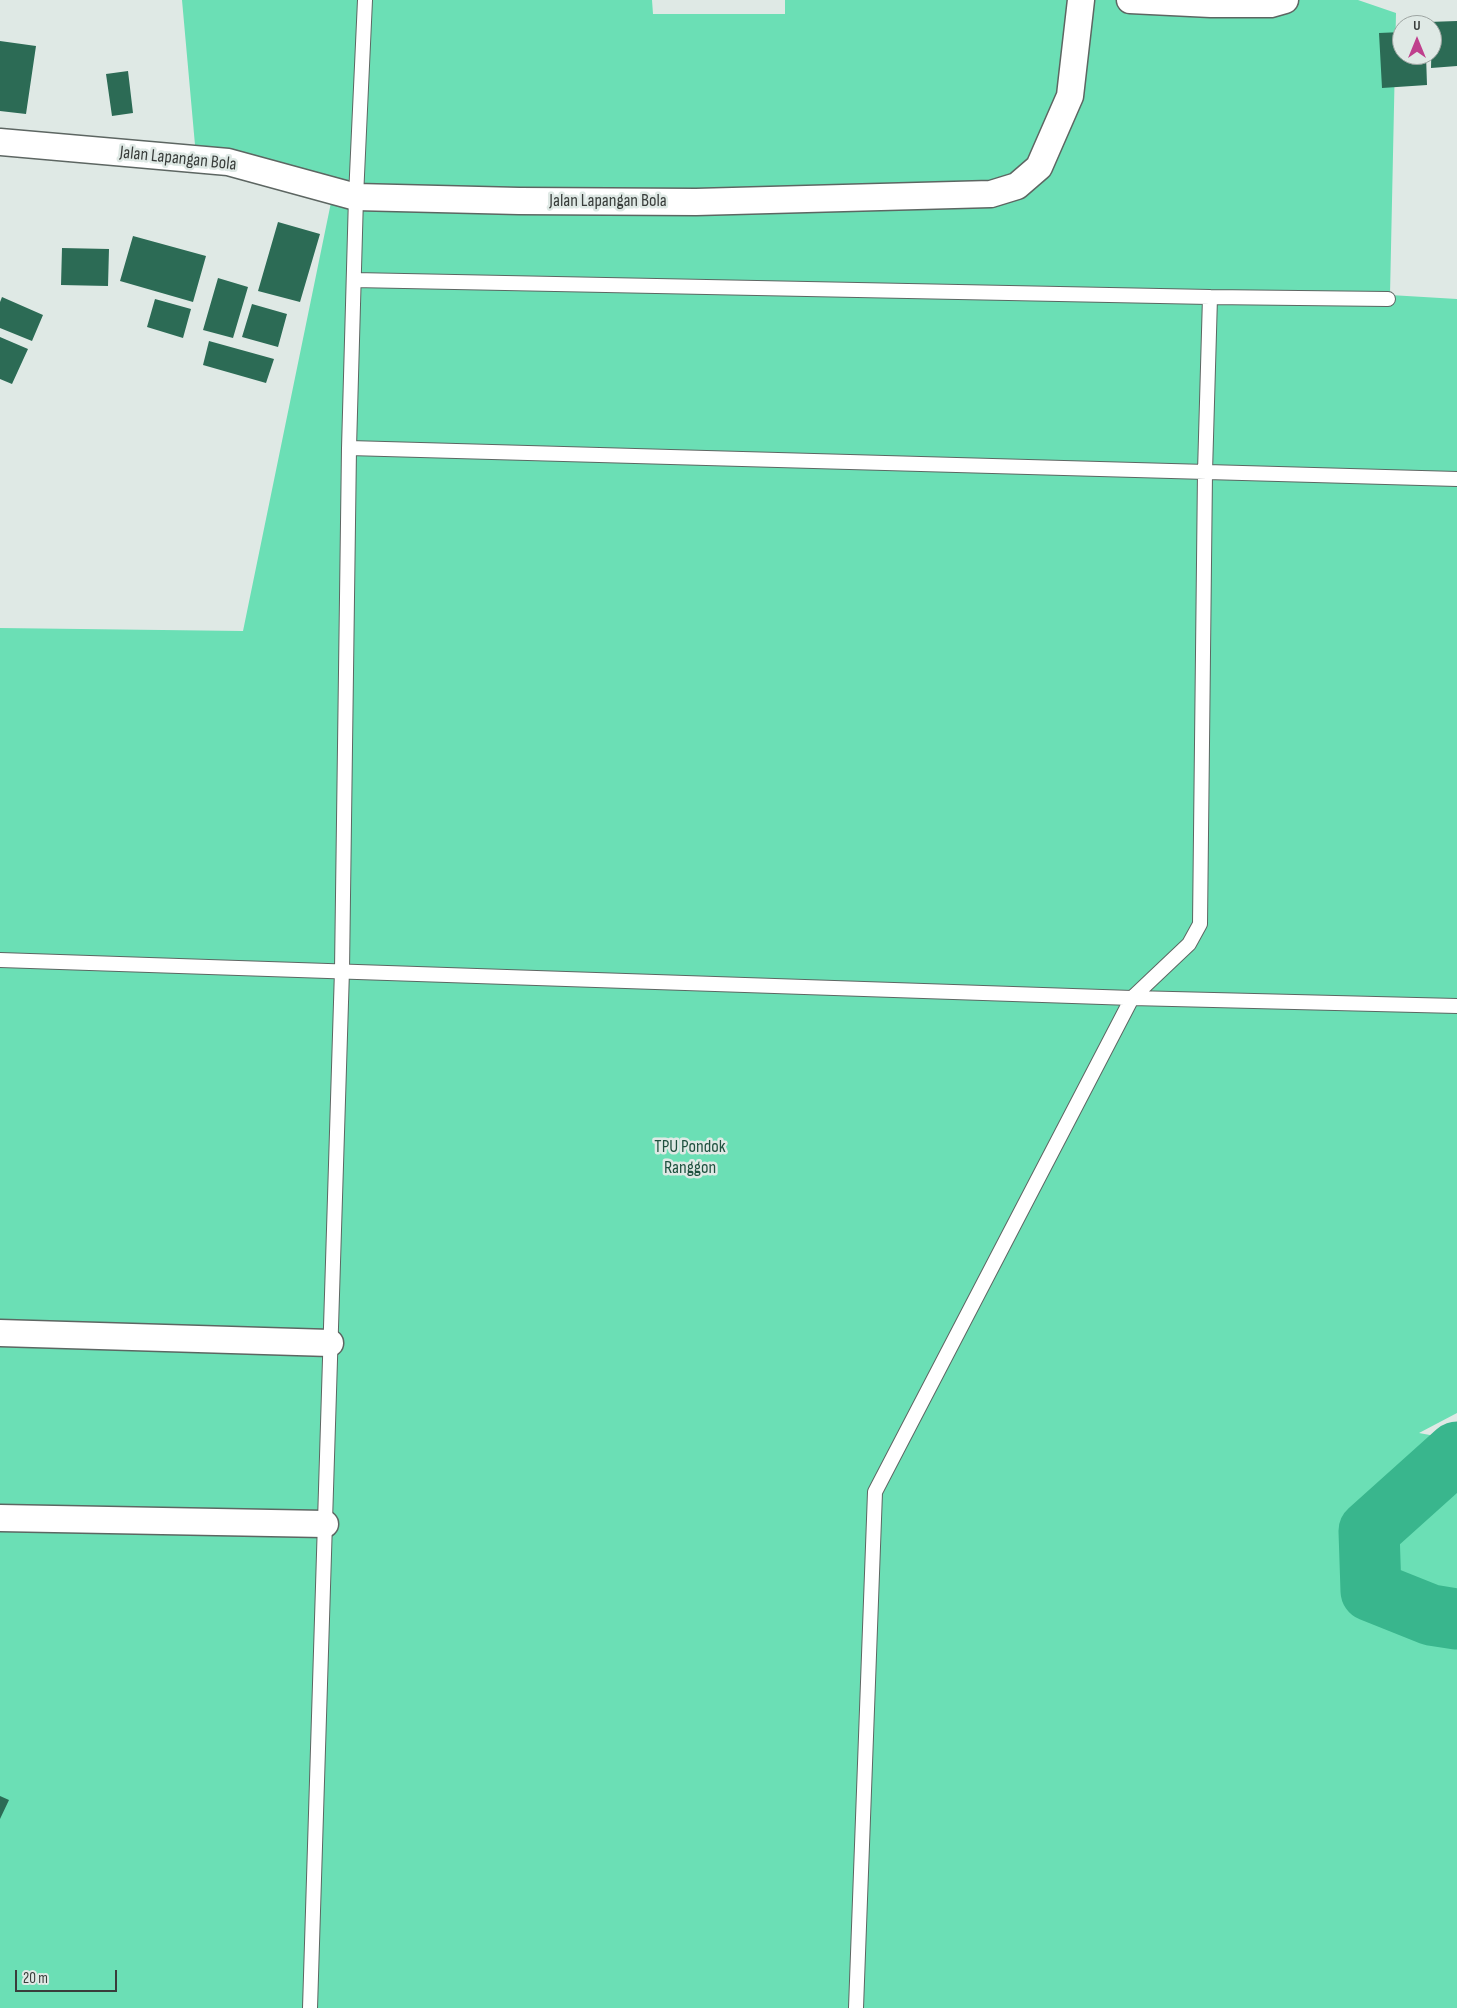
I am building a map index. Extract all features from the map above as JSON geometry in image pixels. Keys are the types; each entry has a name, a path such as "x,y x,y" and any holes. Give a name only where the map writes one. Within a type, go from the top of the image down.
{"street":[{"name":"Jalan Lapangan Bola","path":"0,142 228,162 356,197 519,201 696,202 992,194 1017,186 1039,167 1070,96 1082,0"},
{"path":"1130,0 1211,4 1271,4 1285,0"},
{"path":"0,1333 330,1343"},
{"path":"0,1518 325,1524"}],"lane":[{"path":"310,2008 342,970 349,448 356,197 365,0"},
{"path":"354,280 1388,299"},
{"path":"856,2008 875,1492 1132,998 1189,944 1200,924 1205,472 1210,297"},
{"path":"349,448 1457,479"},
{"path":"0,960 1132,998 1457,1006"}],"green space":[{"name":"TPU Pondok Ranggon","path":"182,0 652,0 653,14 785,14 785,0 1358,0 1396,13 1396,15 1392,15 1392,65 1395,65 1390,295 1457,299 1457,1413 1419,1433 1457,1440 1457,2008 0,2008 0,628 243,631 335,183 195,145"}],"building":[{"path":"1457,21 1457,66 1431,68 1431,65 1442,65 1442,22"},
{"path":"1392,32 1392,65 1426,65 1427,85 1382,88 1379,33"},
{"path":"0,41 36,46 26,114 0,111"},
{"path":"128,71 133,113 112,116 106,74"},
{"path":"278,222 320,234 300,302 258,291"},
{"path":"133,236 206,256 193,302 120,281"},
{"path":"62,248 109,249 108,286 61,285"},
{"path":"218,278 248,287 233,338 203,330"},
{"path":"2,297 43,315 32,341 0,328 0,302"},
{"path":"155,299 191,309 183,338 147,327"},
{"path":"252,304 287,314 278,347 242,337"},
{"path":"0,337 28,349 12,384 0,379"},
{"path":"209,341 274,359 266,383 203,365"},
{"path":"0,1796 9,1800 0,1819"}],"waterway":[{"path":"1457,1452 1369,1531 1371,1591 1431,1615 1457,1619"}]}
